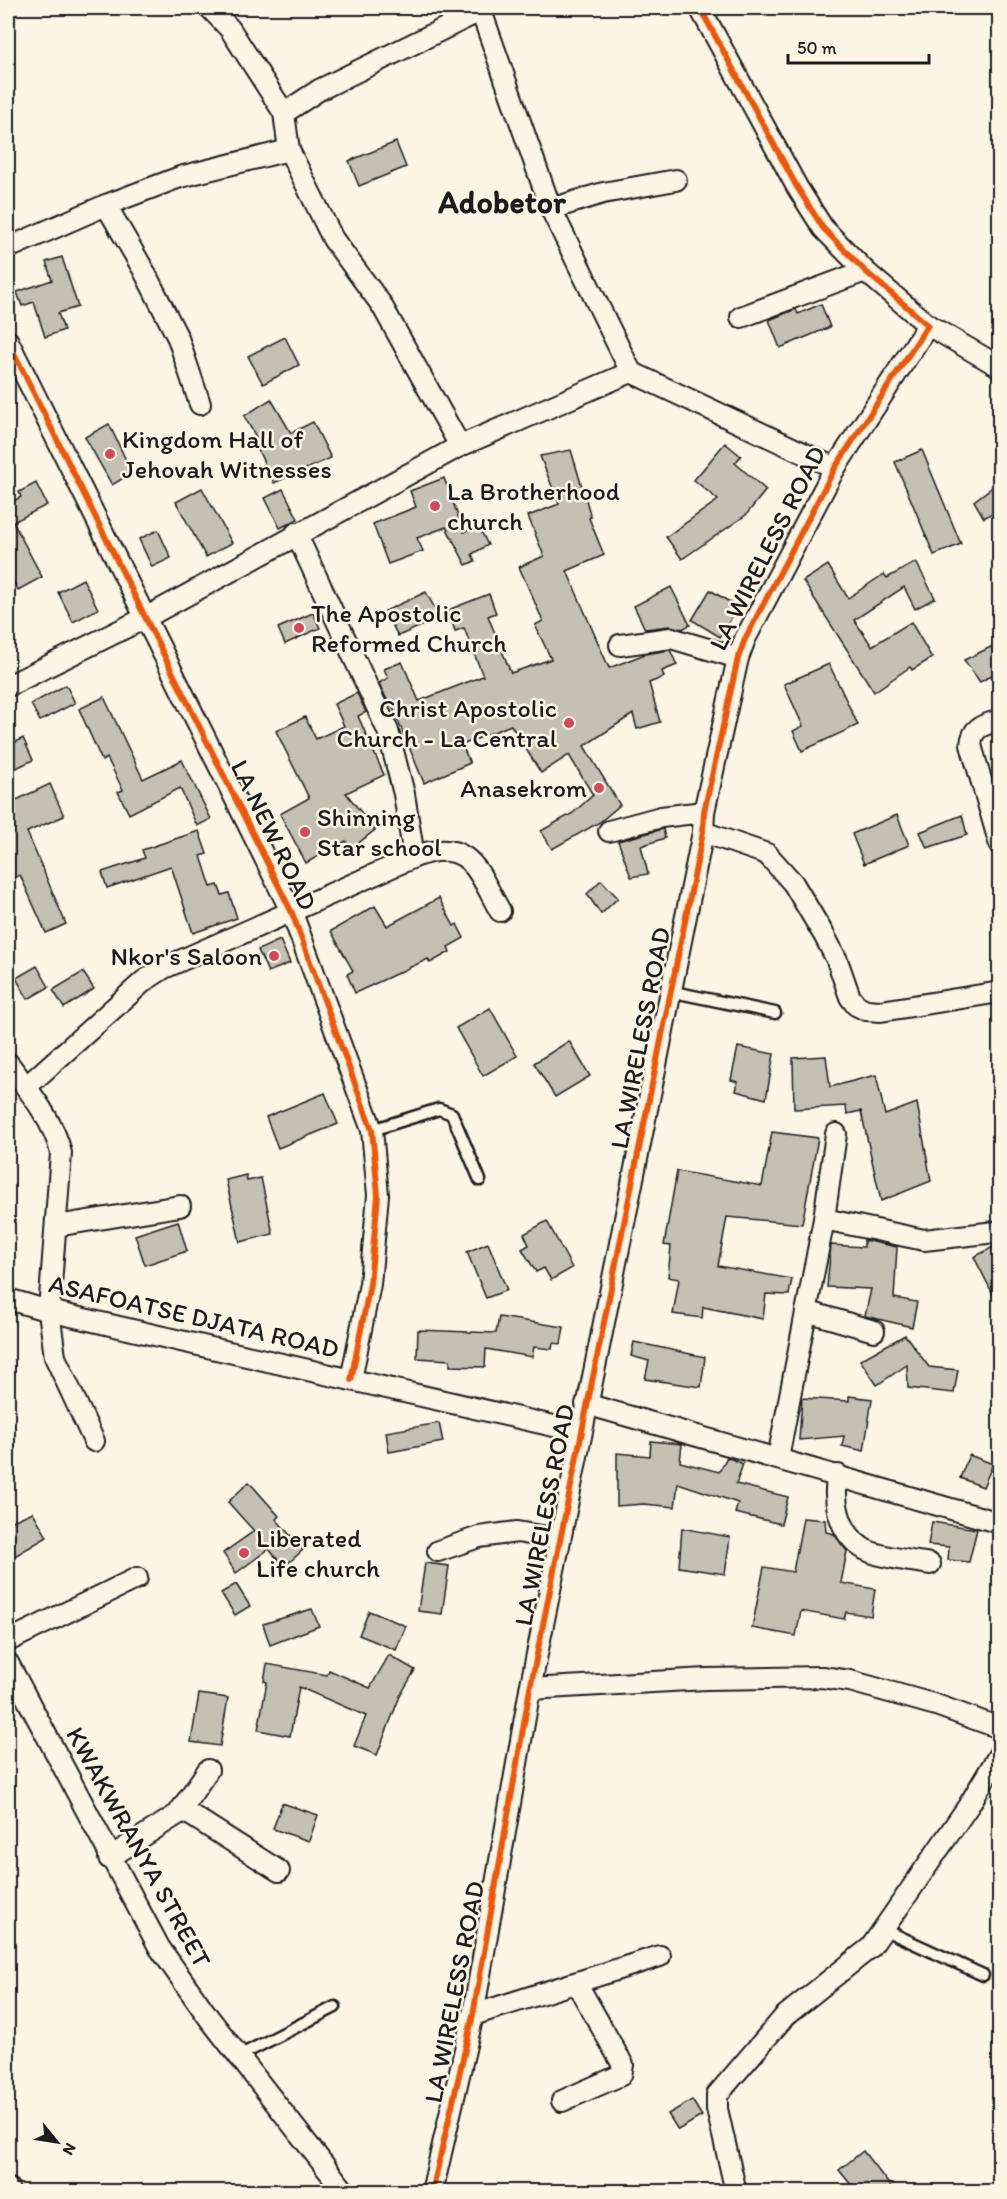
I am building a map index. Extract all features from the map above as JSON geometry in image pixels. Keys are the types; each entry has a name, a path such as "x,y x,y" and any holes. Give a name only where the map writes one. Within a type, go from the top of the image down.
{"street":[{"path":"210,8 230,29 284,113 289,150 333,239 381,304 460,446"},
{"path":"284,113 319,90 482,8 551,209 631,372 835,468"},
{"path":"700,8 796,187 822,228 865,271 928,325 999,366"},
{"path":"8,248 106,205 180,177 289,150"},
{"path":"551,209 603,193 676,180"},
{"path":"106,205 143,269 178,338 200,404"},
{"path":"741,317 865,271"},
{"name":"LA WIRELESS ROAD","path":"432,2192 473,2015 530,1689 559,1539 738,658 835,468 928,325"},
{"name":"LA NEW ROAD","path":"8,341 292,913 372,1130 378,1195 370,1284 351,1380"},
{"path":"8,687 145,618 296,533 460,446 631,372"},
{"path":"296,533 388,730 404,794 414,857"},
{"path":"620,645 671,638 738,658"},
{"path":"999,720 976,728 972,735 971,746 999,845"},
{"path":"609,831 661,817 704,822 767,854 793,883 837,960 850,997 856,1005 866,1010 881,1011 999,992"},
{"path":"26,1087 144,981 164,968 432,850 450,850 472,861 500,911"},
{"path":"8,1063 26,1087 60,1147 50,1311 55,1357 94,1441"},
{"path":"778,1458 825,1219 836,1134"},
{"path":"56,1226 180,1206"},
{"path":"825,1219 924,1239 999,1234"},
{"name":"ASAFOATSE DJATA ROAD","path":"8,1299 50,1311 580,1432"},
{"path":"806,1311 874,1331"},
{"path":"586,1404 838,1475 999,1524"},
{"path":"838,1475 835,1488 841,1519 861,1547 930,1564"},
{"path":"438,1551 479,1537 518,1532 559,1539"},
{"path":"8,1641 137,1578"},
{"name":"KWAKWRANYA STREET","path":"8,1664 109,1858 159,1947 239,2056 345,2192"},
{"path":"530,1689 706,1678 822,1677 850,1682 936,1706 999,1728"},
{"path":"736,2192 717,2109 717,2095 785,2016 872,1947 969,1805 999,1753"},
{"path":"109,1858 183,1810 208,1770"},
{"path":"183,1810 279,1871"},
{"path":"473,2015 660,1956"},
{"path":"562,2101 621,2075 623,2065 577,1984"}],"lane":[{"path":"669,991 775,1013"},
{"path":"372,1130 439,1109 452,1114 480,1180"},
{"path":"885,1930 983,1975"},
{"path":"239,2056 335,2007"}],"building":[{"path":"396,142 406,167 359,186 349,161"},
{"path":"62,257 78,307 58,313 64,330 45,337 34,302 22,306 17,292 52,280 46,262"},
{"path":"821,304 830,327 780,348 769,320 796,309 798,314"},
{"path":"285,337 299,365 263,384 248,356"},
{"path":"271,399 291,433 313,422 331,458 274,483 256,446 260,444 244,416"},
{"name":"Kingdom Hall of Jehovah Witnesses","path":"109,424 132,473 112,485 85,437"},
{"path":"725,443 741,456 735,463 766,490 746,515 682,559 666,537 718,500 694,480"},
{"path":"571,450 591,517 589,518 604,555 567,571 609,668 645,654 670,650 677,665 662,671 664,677 649,683 660,722 637,729 633,714 584,746 620,805 600,822 552,849 541,831 573,813 593,795 569,755 541,773 511,725 462,745 470,763 424,783 390,701 388,702 379,683 388,678 384,669 402,662 419,701 483,676 464,628 455,631 448,610 489,594 496,613 488,616 511,673 551,659 535,625 543,621 519,567 544,556 528,516 559,504 540,456"},
{"path":"922,450 961,544 934,555 895,462"},
{"path":"444,478 464,532 478,525 488,545 472,554 475,561 466,565 446,527 417,538 423,551 388,564 373,524 416,507 410,491"},
{"path":"999,482 999,509 984,518 974,501"},
{"path":"36,483 47,505 13,522 42,577 18,590 8,571 8,504 21,497 19,492"},
{"path":"202,488 232,543 206,557 176,502"},
{"path":"283,489 298,519 280,528 265,498"},
{"path":"158,530 171,558 152,567 139,539"},
{"path":"916,562 935,598 915,609 904,587 854,620 872,646 911,622 932,658 912,670 910,667 874,692 803,581 828,565 848,598 884,574 887,578"},
{"path":"83,579 98,609 73,622 58,592"},
{"path":"671,587 690,625 682,629 670,626 645,629 634,606"},
{"path":"710,590 738,607 720,637 692,620"},
{"path":"426,592 440,618 398,636 385,611"},
{"name":"The Apostolic Reformed Church","path":"313,613 320,628 285,644 278,628"},
{"path":"999,643 999,671 980,682 964,660"},
{"path":"829,664 858,725 802,751 793,731 803,726 784,684"},
{"path":"66,685 75,703 40,721 31,704"},
{"path":"357,693 366,712 358,716 384,775 346,793 375,830 352,848 346,841 306,863 280,814 309,798 276,731 305,717 316,739 344,726 334,704"},
{"path":"104,697 143,779 182,760 211,819 197,826 180,788 129,814 118,792 123,790 107,758 102,761 79,709"},
{"path":"23,738 33,760 8,772 8,746"},
{"path":"50,784 64,816 27,832 66,924 46,933 20,875 8,881 8,804"},
{"path":"897,815 909,845 864,864 852,834"},
{"path":"962,815 967,835 927,848 920,832"},
{"path":"663,829 665,838 641,846 648,874 631,877 618,841"},
{"path":"199,831 207,854 201,856 211,887 218,885 222,895 229,893 237,918 193,933 171,866 107,888 102,872 145,858 142,850"},
{"path":"601,880 618,898 601,914 587,894"},
{"path":"439,898 454,926 457,924 464,938 448,947 450,952 430,963 428,959 355,993 347,974 353,971 331,931 375,906 387,926"},
{"name":"Nkor's Saloon","path":"280,940 290,963 268,972 258,950"},
{"path":"37,966 49,987 28,999 16,978"},
{"path":"83,972 94,989 64,1008 53,990"},
{"path":"490,1008 517,1056 483,1076 456,1028"},
{"path":"569,1041 590,1076 555,1097 534,1063"},
{"path":"738,1047 774,1054 766,1099 736,1091 738,1082 731,1080"},
{"path":"826,1056 830,1087 876,1075 885,1115 917,1103 931,1181 881,1201 861,1111 847,1114 846,1106 794,1109 793,1058"},
{"path":"325,1093 338,1124 278,1148 266,1117"},
{"path":"772,1132 818,1138 802,1224 727,1217 718,1266 792,1279 789,1295 766,1294 763,1319 703,1307 702,1318 673,1314 679,1279 668,1277 671,1246 664,1245 677,1171 762,1186"},
{"path":"246,1175 247,1181 261,1178 273,1234 240,1242 226,1180"},
{"path":"178,1221 187,1251 145,1265 135,1235"},
{"path":"547,1221 572,1268 551,1280 544,1268 536,1272 522,1249 529,1245 524,1234"},
{"path":"864,1240 897,1247 894,1298 917,1302 912,1327 865,1316 871,1289 827,1287 831,1245 864,1247"},
{"path":"488,1243 507,1290 486,1298 467,1252"},
{"path":"999,1246 999,1306 974,1257"},
{"path":"499,1317 564,1327 561,1344 553,1343 552,1349 534,1347 532,1357 486,1349 485,1367 450,1366 450,1360 417,1358 418,1330 496,1333"},
{"path":"905,1335 929,1367 958,1370 954,1393 908,1388 907,1365 877,1385 860,1360"},
{"path":"634,1342 705,1357 701,1387 645,1379 649,1361 631,1356"},
{"path":"849,1396 872,1399 864,1451 842,1446 844,1436 799,1440 802,1398 849,1401"},
{"path":"439,1423 443,1442 389,1452 386,1432"},
{"path":"651,1441 682,1444 680,1462 719,1472 727,1457 743,1464 736,1484 788,1497 781,1524 735,1513 738,1503 678,1483 675,1507 644,1504 617,1506 617,1453 650,1456"},
{"path":"969,1455 993,1464 983,1487 960,1478"},
{"path":"249,1482 279,1516 276,1519 303,1550 284,1567 269,1549 236,1573 223,1553 254,1531 228,1502"},
{"path":"33,1512 47,1537 8,1560 8,1523"},
{"path":"803,1518 825,1520 826,1532 834,1534 847,1551 841,1583 875,1589 871,1616 846,1612 844,1619 801,1611 796,1636 752,1628 764,1567 793,1572"},
{"path":"932,1522 977,1529 969,1562 948,1560 949,1547 928,1545"},
{"path":"682,1528 730,1537 725,1574 679,1567"},
{"path":"425,1563 449,1566 442,1614 418,1611"},
{"path":"236,1584 250,1606 235,1615 221,1593"},
{"path":"312,1609 319,1626 270,1645 263,1624"},
{"path":"369,1611 406,1626 396,1650 359,1635"},
{"path":"389,1655 415,1670 400,1696 377,1755 354,1746 366,1716 299,1687 290,1736 258,1730 267,1682 264,1681 267,1664 327,1675 329,1670 370,1688"},
{"path":"199,1694 228,1698 220,1746 191,1742"},
{"path":"282,1803 318,1815 309,1841 273,1829"},
{"path":"692,2100 702,2116 678,2130 668,2114"},
{"path":"863,2151 895,2192 857,2192 839,2170"}],"cycle path":[{"path":"432,2192 473,2015 530,1689 703,832 704,812 738,658 745,639 835,468 928,325 865,271 823,228 797,187 700,8"},
{"path":"8,341 292,913 372,1130 378,1195 370,1284 351,1380"}],"place":[{"name":"Kingdom Hall of Jehovah Witnesses","path":"110,454"},
{"name":"La Brotherhood church","path":"435,506"},
{"name":"The Apostolic Reformed Church","path":"299,628"},
{"name":"Christ Apostolic Church - La Central","path":"569,723"},
{"name":"Anasekrom","path":"599,788"},
{"name":"Shinning Star school","path":"305,832"},
{"name":"Nkor's Saloon","path":"274,956"},
{"name":"Liberated Life church","path":"244,1553"}],"district":[{"name":"Adobetor","path":"502,202"}]}
